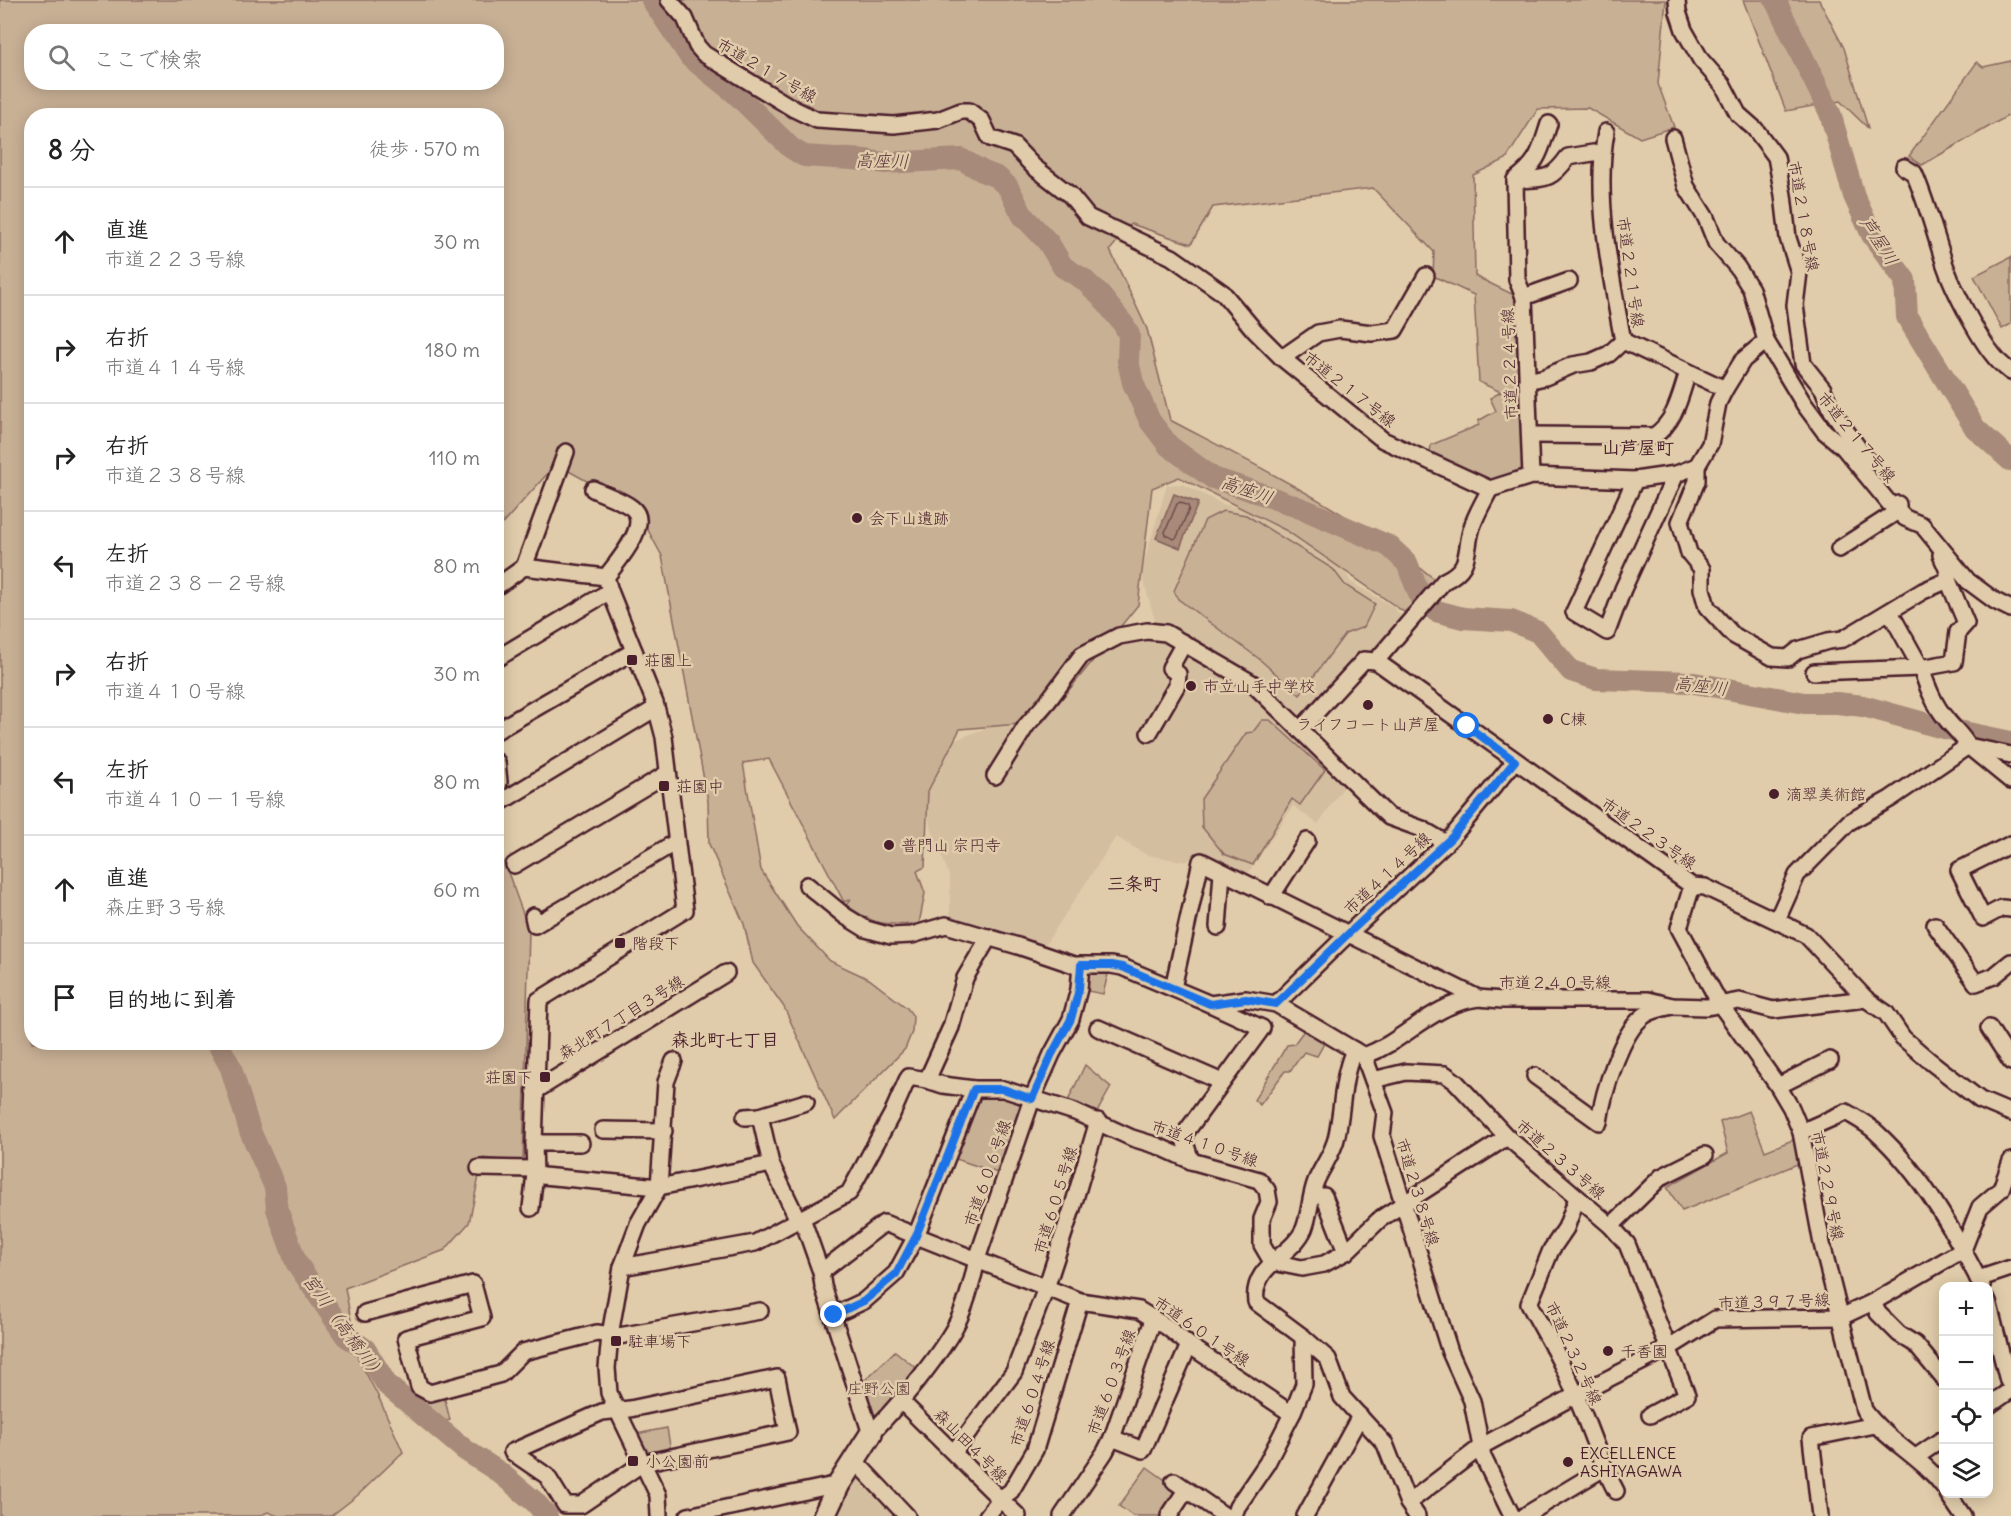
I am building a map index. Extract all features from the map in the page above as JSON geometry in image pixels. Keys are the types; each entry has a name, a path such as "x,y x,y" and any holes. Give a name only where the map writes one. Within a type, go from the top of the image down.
{"street":[{"name":"市道２１７号線","path":"669,0 685,18 697,46 704,54 794,109 817,120 894,125 938,120 961,111 969,111 982,121 990,138 1014,146 1034,167 1070,195 1088,217 1172,257 1223,293 1255,332 1282,358 1383,440 1490,489"},
{"name":"市道２１８号線","path":"1677,0 1684,30 1701,60 1723,85 1738,114 1755,129 1776,158 1788,238 1799,272 1795,305 1803,364 1823,388 1832,411 1857,448 1897,498 1898,511"},
{"path":"1515,176 1530,169 1539,156 1549,124"},
{"name":"市道２２１号線","path":"1606,132 1602,152 1602,187 1610,268 1623,341 1725,389"},
{"name":"市道２１７号線","path":"1673,138 1686,186 1706,218 1716,243 1737,267 1752,290 1766,341 1804,404 1824,431 1843,447 1889,503 1905,518 1922,525 1968,581 1995,601 2011,609"},
{"path":"1515,176 1548,177 1557,171 1568,157 1593,153"},
{"path":"1904,167 1914,172 1927,203 1928,215 1945,267 1968,314 1994,356 2011,372"},
{"path":"1515,176 1517,279 1524,297"},
{"path":"1927,203 1939,219 1946,235 1951,260 1974,308 1999,351 2011,363"},
{"path":"1282,358 1318,333 1340,329 1372,333 1395,330 1426,276"},
{"name":"市道２２４号線","path":"1532,476 1524,297 1569,281"},
{"path":"1527,381 1545,377 1573,365 1591,362 1609,354 1623,341"},
{"path":"1766,341 1743,360 1725,389 1718,404 1710,444 1697,466 1697,481 1680,522 1689,553 1702,568 1702,589 1707,607 1732,635 1772,657 1788,658 1798,650 1843,639 1923,591 1948,580"},
{"path":"1530,435 1654,436 1665,428 1673,416 1688,372"},
{"path":"504,581 524,567 566,452"},
{"path":"1300,730 1364,660 1376,662 1444,581 1457,575 1468,554 1472,527 1490,489 1532,476 1635,480 1676,474 1697,466"},
{"path":"1635,480 1574,612 1607,632 1623,589 1676,474"},
{"path":"504,654 608,584 638,529 638,517 632,508 593,489"},
{"path":"1839,549 1898,511"},
{"path":"1921,668 1885,669 1862,670 1850,671 1838,671 1826,672 1814,672 1836,671 1846,671 1857,671 1889,669 1910,669 1921,668 1954,662 1958,632 1966,623 1936,544"},
{"path":"524,567 608,584"},
{"name":"森北町７丁目３号線","path":"531,1208 535,1171 535,1091 539,1000 685,910 664,736 656,708 608,584"},
{"path":"1890,612 1921,668 1927,688 1945,718 1966,742 2011,781"},
{"path":"995,776 1026,726 1082,655 1119,636 1147,631 1166,633 1252,683 1389,817 1422,829 1446,843"},
{"path":"1149,733 1177,685 1178,674 1170,668 1184,643"},
{"path":"504,726 634,651"},
{"name":"市道２２３号線","path":"1376,662 1692,886 1705,887 1806,935 1866,999 1886,1014 1903,1038 1980,1100 2011,1113"},
{"path":"504,800 656,708"},
{"path":"1966,742 2011,755"},
{"path":"1777,920 1797,875 1849,822 1890,799 1966,742"},
{"name":"市道４１４号線","path":"1276,1004 1446,843 1515,761"},
{"path":"513,864 668,773"},
{"path":"1271,897 1307,841"},
{"path":"533,916 535,926 676,842"},
{"path":"2011,844 1959,870 1983,918 2002,908 2011,909"},
{"name":"市道２４０号線","path":"1173,988 1201,861 1478,998 1648,1000 1672,1006 1707,1007 1739,1001 1773,1010 1866,999"},
{"path":"1218,927 1222,872"},
{"name":"市道２２９号線","path":"1692,886 1679,928 1720,1004 1778,1086 1801,1132 1822,1244 1864,1410 1875,1425 1916,1457 1939,1482"},
{"path":"813,890 866,929 891,936 912,934 946,925 1074,965 1122,967 1262,1028 1183,1136 1191,1161"},
{"path":"1935,925 1976,983 1995,975 2011,962"},
{"path":"622,1267 755,1243 849,1193 892,1114 909,1077 927,1080 951,1027 965,978 989,937"},
{"name":"市道６０６号線","path":"871,1434 901,1401 950,1336 972,1285 977,1259 1032,1099 1071,1019 1079,989 1081,965"},
{"name":"森北町７丁目３号線","path":"535,1091 726,973"},
{"path":"1412,1510 1385,1444 1342,1397 1328,1359 1256,1302 1254,1290 1272,1262 1298,1239 1303,1231 1317,1180 1329,1159 1337,1137 1347,1066 1359,1053 1383,1049 1436,1011 1460,1000 1478,998"},
{"path":"1210,1004 1246,999 1276,1004 1359,1053"},
{"path":"1535,1076 1599,1122 1601,1103 1614,1064 1634,1024 1646,1014 1672,1006"},
{"path":"1098,1028 1222,1082"},
{"path":"1989,1028 2011,1062"},
{"name":"市道２３８号線","path":"1359,1053 1373,1080 1385,1113 1382,1136 1450,1352 1472,1401 1483,1456 1512,1516"},
{"path":"1778,1086 1830,1060"},
{"path":"659,1516 658,1495 609,1393 607,1368 610,1335 622,1267 638,1224 660,1187 666,1082 674,1061"},
{"name":"市道２３３号線","path":"1373,1080 1406,1072 1445,1074 1456,1082 1507,1137 1611,1226 1627,1244 1687,1395 1650,1414"},
{"name":"市道４１０号線","path":"927,1080 974,1089 1003,1089 1075,1112 1191,1161 1259,1180 1267,1190 1269,1202 1262,1219 1262,1245 1272,1262"},
{"path":"834,1315 864,1301 896,1274 916,1236 974,1089"},
{"path":"806,1102 752,1116 771,1164 800,1219 821,1272 823,1286 871,1434 838,1484 824,1516"},
{"path":"1801,1132 1846,1112 1876,1131 1908,1166 1943,1214 1979,1282"},
{"name":"市道６０５号線","path":"954,1452 1014,1372 1046,1288 1098,1122"},
{"path":"603,1130 664,1131"},
{"path":"1272,1262 1302,1268 1324,1264 1346,1252 1380,1219 1507,1137"},
{"path":"534,1143 581,1143"},
{"path":"1611,1226 1660,1177 1705,1155"},
{"path":"1963,1250 1980,1207 2001,1189 2011,1161"},
{"path":"479,1168 535,1171 543,1176 660,1187 771,1164"},
{"path":"1324,1196 1346,1252"},
{"name":"市道２３２号線","path":"1577,1198 1566,1228 1551,1250 1529,1304 1576,1395 1604,1468 1616,1491"},
{"name":"市道６０１号線","path":"821,1272 884,1223 1080,1301 1139,1310 1292,1414"},
{"name":"市道３９７号線","path":"1412,1510 1482,1446 1669,1348 1715,1319 1841,1317 1873,1302 1963,1250"},
{"path":"1982,1282 2011,1268"},
{"path":"365,1313 473,1284 482,1318 405,1338 419,1387 430,1393 501,1374 523,1352 597,1333 619,1336 760,1311"},
{"name":"市道６０４号線","path":"1000,1499 1011,1491 1035,1450 1080,1301"},
{"path":"1873,1302 1878,1313 1899,1334 1915,1344 1939,1373"},
{"path":"1993,1318 2008,1381 2011,1383"},
{"name":"市道６０３号線","path":"1062,1516 1112,1438 1153,1320"},
{"path":"1234,1516 1237,1507 1267,1463 1292,1414 1304,1384 1303,1337"},
{"path":"1112,1438 1143,1450 1189,1345"},
{"path":"777,1378 788,1431 643,1463 581,1505 565,1505 547,1476 512,1452 602,1412 617,1410 777,1378"},
{"path":"1993,1403 2011,1389"},
{"name":"森山田４号線","path":"901,1401 1000,1499 993,1505 987,1516"},
{"path":"1305,1516 1360,1416"},
{"path":"1820,1516 1810,1438 1875,1425"},
{"path":"1916,1457 1939,1441"},
{"path":"854,1460 907,1516"},
{"path":"1524,1516 1604,1468"},
{"path":"688,1516 838,1484"},
{"path":"1169,1516 1180,1486 1225,1516"},
{"path":"1951,1498 1963,1516"},
{"path":"1000,1499 1018,1516"}],"shaded area":[{"name":"市立山手中学校","path":"1183,484 1222,504 1253,511 1340,564 1351,582 1392,606 1404,620 1376,653 1362,652 1292,731 1345,785 1318,824 1293,806 1245,878 1197,854 1186,862 1147,855 1116,837 1043,948 950,919 950,878 930,825 921,789 948,743 1004,721 1117,630 1156,624 1141,572 1167,485"},
{"path":"856,1471 897,1516 833,1516"}],"green space":[{"path":"0,0 1666,0 1658,84 1674,127 1640,138 1588,108 1538,109 1506,159 1473,175 1475,276 1516,296 1524,401 1523,471 1495,482 1430,452 1431,445 1479,425 1478,421 1496,411 1490,398 1501,392 1479,382 1474,295 1433,276 1434,252 1373,188 1213,207 1191,244 1131,224 1110,250 1147,329 1170,420 1342,514 1375,535 1438,582 1404,612 1287,531 1179,477 1152,488 1138,605 1043,722 960,729 928,791 925,867 917,871 925,893 919,924 880,923 846,905 851,899 844,902 769,759 743,763 761,870 797,926 830,961 869,979 907,1008 913,1016 912,1032 905,1049 835,1120 784,1007 753,963 744,924 709,844 708,801 662,556 636,508 556,464 504,522 504,108 24,108 24,1050 504,1050 504,863 529,930 523,1162 483,1158 469,1223 445,1250 345,1288 358,1358 403,1452 358,1495 331,1516 278,1516 268,1512 259,1516 0,1516"},
{"path":"1743,0 1819,0 1844,48 1868,128 1840,101 1786,111"},
{"path":"2011,61 2011,114 1922,165 1909,156 1977,62 1983,67"},
{"path":"2011,257 2011,324 2002,329 1974,276"},
{"path":"1223,511 1246,515 1333,569 1345,585 1375,604 1364,627 1345,634 1300,695 1258,658 1178,599 1174,591 1205,520"},
{"path":"1262,720 1270,720 1325,770 1300,805 1292,799 1253,865 1224,854 1202,827 1201,799 1246,733 1253,732"},
{"path":"1087,970 1109,970 1103,994 1082,990"},
{"path":"1305,1029 1326,1040 1317,1056 1304,1052 1290,1071 1285,1071 1260,1105 1254,1100 1287,1045 1294,1044"},
{"path":"1085,1065 1111,1087 1096,1114 1068,1101"},
{"path":"1004,1093 1028,1102 1001,1174 953,1158 978,1094"},
{"path":"1749,1111 1765,1151 1795,1139 1800,1163 1682,1211 1667,1187 1728,1153 1720,1122"},
{"name":"庄野公園","path":"895,1351 916,1368 878,1415 869,1412 861,1384"},
{"path":"444,1396 450,1420 441,1422 423,1407 421,1401"},
{"path":"667,1428 671,1452 658,1455 643,1452 636,1434"},
{"path":"1147,1467 1182,1492 1165,1516 1133,1516 1119,1506"}],"water":[{"path":"1174,494 1198,503 1180,548 1156,538"}],"waterway":[{"name":"高座川","path":"652,0 690,57 735,93 791,148 804,156 884,163 961,159 997,177 1008,187 1023,216 1048,242 1063,267 1083,279 1100,295 1124,325 1129,335 1128,361 1133,383 1150,421 1169,446 1213,478 1308,511 1389,546 1407,563 1419,594 1436,611 1463,618 1511,621 1538,632 1571,671 1596,679 1689,682 1804,703 1863,706 1939,727 2011,742"},
{"name":"芦屋川","path":"1775,0 1830,113 1854,196 1872,235 1905,280 1907,317 1975,428 2011,461"},
{"name":"宮川（高橋川）","path":"221,1050 231,1068 250,1131 275,1187 277,1209 296,1262 346,1336 365,1349 387,1385 465,1450 499,1472 535,1502 547,1516"}],"place":[{"name":"会下山遺跡","path":"857,518"},
{"name":"荘園上","path":"632,660"},
{"name":"市立山手中学校","path":"1191,686"},
{"name":"ライフコート山芦屋","path":"1368,705"},
{"name":"C棟","path":"1548,719"},
{"name":"荘園中","path":"664,786"},
{"name":"滴翠美術館","path":"1774,794"},
{"name":"普門山 宗円寺","path":"889,845"},
{"name":"階段下","path":"620,943"},
{"name":"荘園下","path":"545,1077"},
{"name":"駐車場下","path":"616,1341"},
{"name":"千香園","path":"1608,1351"},
{"name":"小公園前","path":"633,1461"},
{"name":"EXCELLENCE ASHIYAGAWA","path":"1568,1462"}],"district":[{"name":"山芦屋町","path":"1638,448"},
{"name":"三条町","path":"1134,884"},
{"name":"森北町七丁目","path":"725,1040"}],"route":[{"path":"834,1315 864,1301 896,1274 916,1236 974,1089 1003,1089 1032,1099 1071,1019 1079,989 1081,965 1122,967 1210,1004 1246,999 1276,1004 1451,838 1515,761 1467,726"}]}
